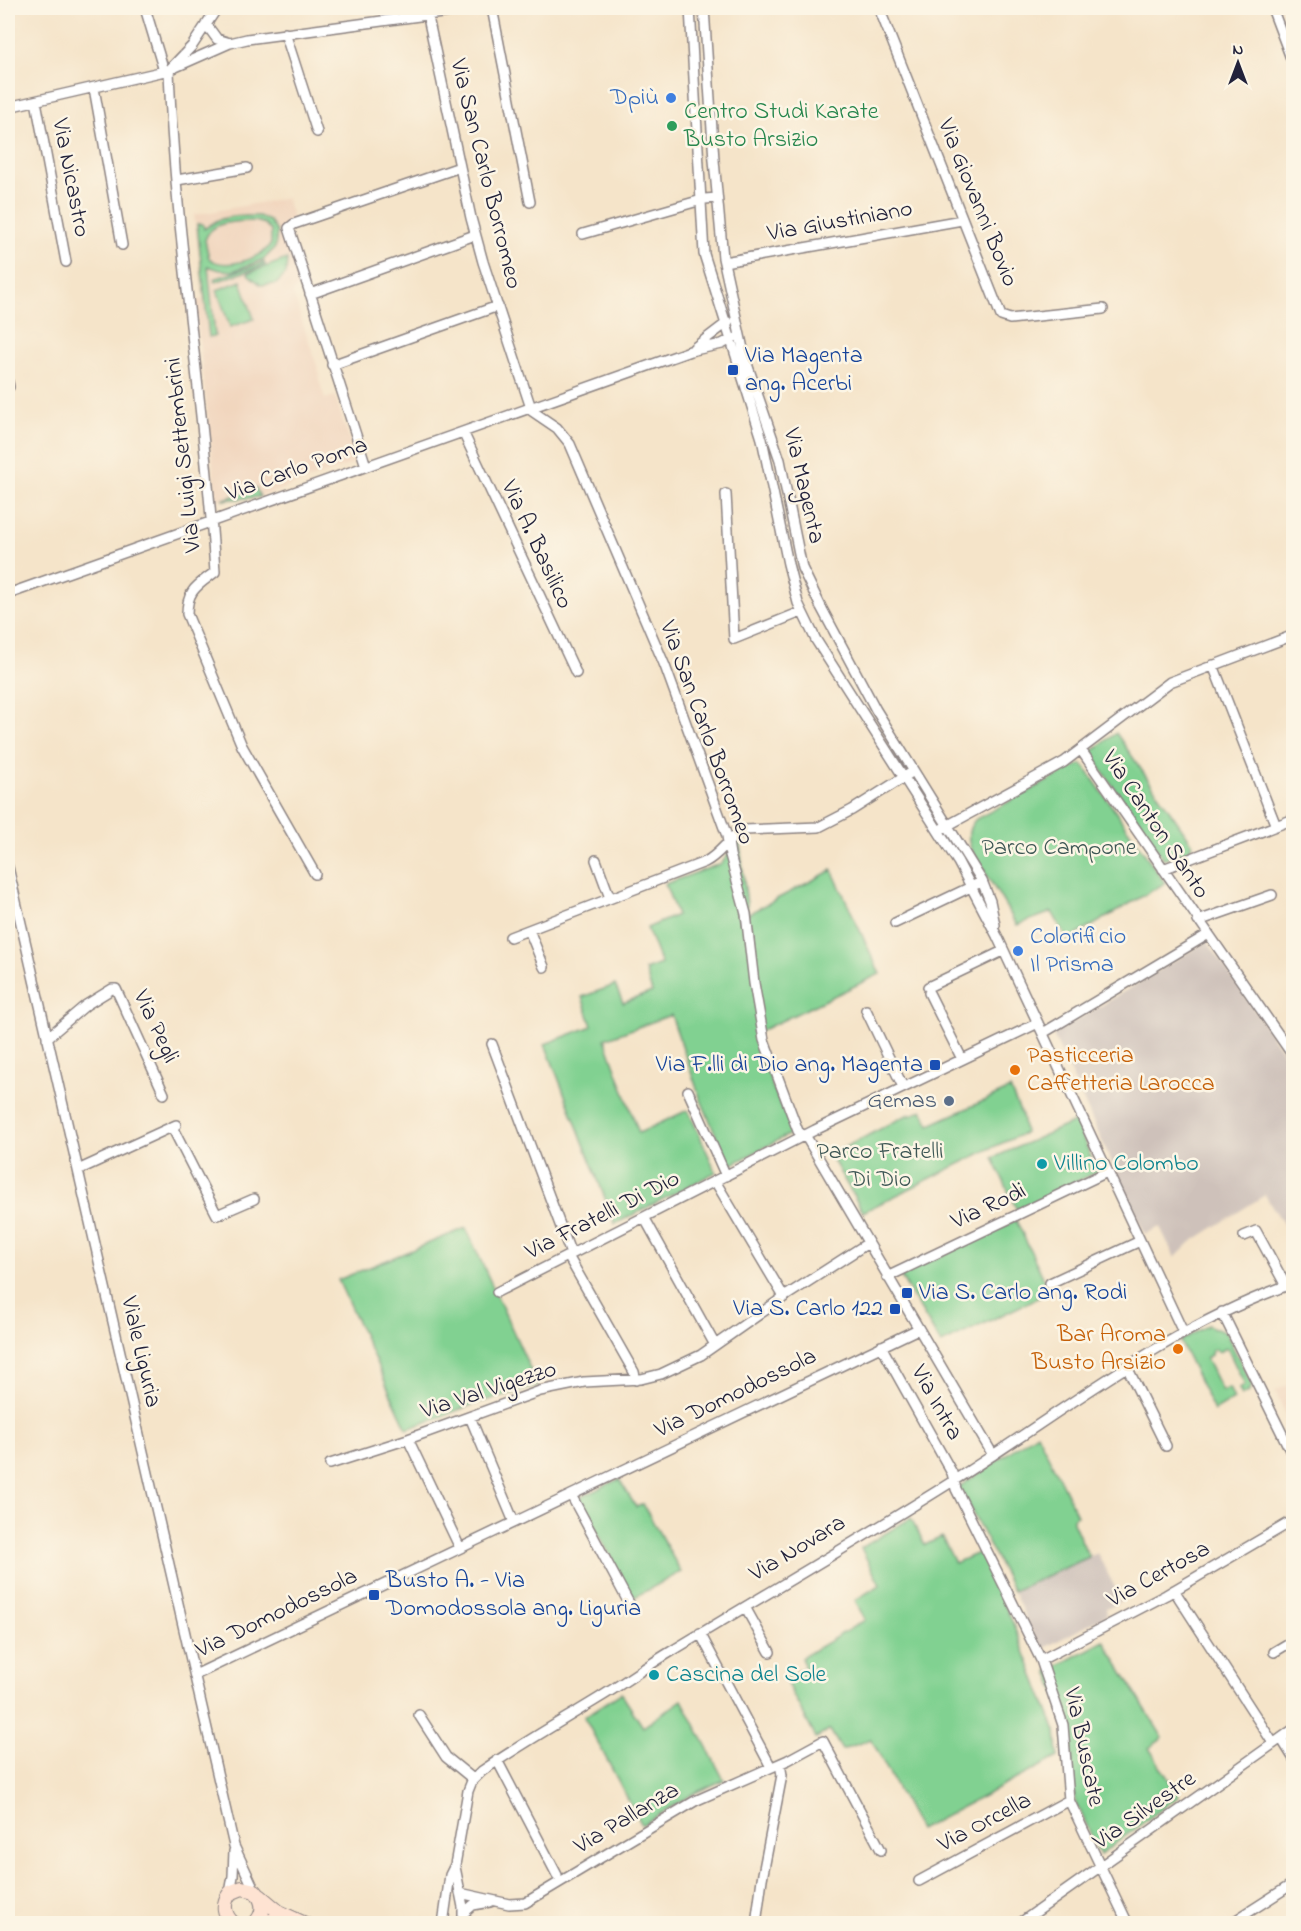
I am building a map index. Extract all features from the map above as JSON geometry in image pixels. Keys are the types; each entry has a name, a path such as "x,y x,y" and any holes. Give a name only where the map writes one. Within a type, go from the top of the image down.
{"street":[{"name":"Via Luigi Settembrini","path":"145,8 166,71 212,521 215,572 192,590 188,597 187,614 242,746 315,874"},
{"path":"166,71 187,52 217,8"},
{"path":"8,107 166,71 230,44 427,11 479,8"},
{"path":"492,8 530,202"},
{"name":"Via Magenta","path":"690,8 704,254 762,439 788,564 801,612 816,640 904,777 982,881 990,901 997,936"},
{"name":"Via Magenta","path":"704,8 717,198 724,262 747,363 777,449 800,561 820,607 874,706 914,771 997,936 1183,1332"},
{"name":"Via Giovanni Bovio","path":"879,8 1000,314 1004,318 1103,309"},
{"path":"1272,8 1293,66"},
{"name":"Via San Carlo Borromeo","path":"427,11 475,235 531,408 535,414 562,432 570,444 665,666 727,836 727,844 746,914 754,983 764,1040 798,1131 808,1140 993,1455"},
{"path":"206,24 215,38 230,44"},
{"path":"285,33 317,132"},
{"name":"Via Nicastro","path":"94,88 122,245"},
{"name":"Via Nicastro","path":"36,101 66,262"},
{"path":"366,466 289,228 294,224 460,167"},
{"path":"177,180 247,168"},
{"path":"583,234 700,200 717,198"},
{"name":"Via Giustiniano","path":"724,262 962,220"},
{"path":"310,294 475,235"},
{"path":"332,365 498,306"},
{"path":"690,351 729,321 737,321"},
{"path":"690,351 722,344 740,334"},
{"name":"Via Carlo Poma","path":"8,594 690,351"},
{"name":"Via A. Basilico","path":"463,432 576,673"},
{"path":"726,494 734,639 801,612"},
{"path":"788,564 800,561"},
{"name":"Via Canton Santo","path":"943,828 1054,768 1167,684 1293,635"},
{"path":"1213,665 1276,826"},
{"name":"Via Canton Santo","path":"1081,750 1293,1058"},
{"path":"510,937 705,862 719,853 738,832 748,829 819,828 914,771"},
{"path":"1163,869 1293,819"},
{"path":"596,860 610,898"},
{"name":"Viale Liguria","path":"8,867 234,1846 258,1893"},
{"path":"895,923 982,881"},
{"name":"Via Canton Santo","path":"1198,921 1272,895"},
{"path":"529,930 544,967"},
{"path":"1043,1033 1207,935"},
{"path":"962,1059 929,990 1003,951"},
{"name":"Via Pegli","path":"47,1038 86,1005 111,989 116,989 164,1094"},
{"path":"866,1010 903,1086"},
{"name":"Via Fratelli Di Dio","path":"497,1292 903,1086 1038,1023"},
{"path":"492,1044 570,1255 634,1372 636,1380"},
{"path":"688,1091 726,1176"},
{"path":"78,1170 174,1126 216,1215 254,1198"},
{"name":"Via Rodi","path":"887,1277 1107,1172"},
{"path":"716,1181 784,1297"},
{"path":"644,1217 715,1345"},
{"path":"1244,1236 1256,1231 1289,1285"},
{"path":"1050,1283 1140,1241"},
{"name":"Via Val Vigezzo","path":"330,1464 408,1439 540,1391 590,1382 636,1380 665,1373 687,1363 868,1243"},
{"name":"Via Novara","path":"473,1779 497,1761 700,1634 954,1480 1183,1332 1249,1299 1289,1285"},
{"path":"1222,1312 1293,1458"},
{"name":"Via Domodossola","path":"195,1675 918,1329"},
{"name":"Via Intra","path":"882,1346 954,1480"},
{"path":"1127,1368 1166,1446"},
{"path":"470,1417 514,1522"},
{"name":"Via Val Vigezzo","path":"408,1439 460,1548"},
{"name":"Via Buscate","path":"954,1480 956,1489 1041,1660 1063,1725 1069,1800 1128,1923"},
{"path":"571,1495 630,1605"},
{"name":"Via Certosa","path":"1041,1660 1174,1590 1293,1520"},
{"path":"1174,1590 1277,1741 1293,1759"},
{"path":"745,1607 770,1652"},
{"path":"700,1634 782,1775 756,1923"},
{"path":"1274,1652 1293,1640"},
{"path":"419,1715 446,1757 473,1779 466,1796 443,1923"},
{"name":"Via Silvestre","path":"1019,1923 1293,1729"},
{"name":"Via Pallanza","path":"461,1898 513,1905 525,1903 690,1803 776,1765 823,1741 880,1850"},
{"path":"497,1761 557,1875"},
{"name":"Via Orcella","path":"919,1881 1069,1800"},
{"name":"Viale Liguria","path":"227,1899 233,1876 234,1846"},
{"path":"454,1865 463,1918"},
{"path":"1230,1923 1293,1883"},
{"path":"216,1923 227,1899 242,1888 258,1893 279,1912 305,1923"},
{"path":"254,1923 263,1911 258,1893"},
{"path":"447,1903 461,1898"},
{"path":"227,1899 227,1917 234,1923"},
{"name":"Via Pallanza","path":"463,1918 476,1904 495,1901"},
{"path":"254,1923 272,1921 282,1923"}],"shaded area":[{"path":"286,198 293,219 285,223 282,230 299,286 293,293 320,375 319,380 325,399 335,396 357,462 260,497 256,488 219,500 216,495 195,301 203,299 194,215"},
{"path":"1207,941 1293,1067 1293,1239 1265,1195 1191,1242 1175,1258 1160,1227 1145,1234 1053,1035"},
{"path":"1293,1383 1293,1443 1284,1425 1289,1422 1275,1391"},
{"path":"1097,1553 1122,1601 1106,1608 1107,1615 1044,1648 1039,1646 1013,1591"}],"green space":[{"path":"234,216 259,216 270,221 277,232 275,248 264,259 233,271 208,266 215,336 209,337 197,224 203,224 204,229 218,220","holes":["255,221 265,224 271,231 271,244 259,254 242,262 233,263 216,262 209,258 205,240 213,228 234,222"]},
{"path":"287,259 286,274 276,284 261,285 248,273"},
{"path":"264,262 265,265 215,282 214,279"},
{"path":"241,281 254,319 230,327 217,290"},
{"path":"256,488 260,497 222,500"},
{"path":"1116,733 1192,843 1190,850 1164,859 1090,753"},
{"name":"Parco Campone","path":"1080,764 1084,766 1165,883 1068,940 1052,912 1017,925 971,849 969,837 971,826 976,819"},
{"path":"739,836 748,914 832,870 880,974 756,1033 773,1088 794,1132 729,1166 701,1100 671,1015 605,1039 639,1133 688,1110 716,1172 615,1224 545,1044 592,1026 582,997 615,985 623,1003 652,992 645,970 661,964 647,928 677,915 665,884 720,864"},
{"name":"Parco Fratelli Di Dio","path":"1010,1089 1022,1116 1025,1133 863,1212 830,1155 909,1114 910,1116 922,1110 930,1125"},
{"path":"1076,1121 1097,1172 1017,1210 993,1158"},
{"path":"1016,1220 1050,1292 941,1344 900,1275"},
{"path":"466,1228 538,1386 477,1403 407,1429 338,1280"},
{"path":"1208,1325 1226,1333 1252,1385 1249,1392 1242,1395 1239,1389 1245,1385 1227,1348 1218,1352 1215,1349 1212,1350 1211,1355 1206,1358 1222,1391 1229,1388 1234,1399 1214,1411 1180,1341"},
{"path":"1037,1433 1077,1515 1073,1518 1073,1522 1089,1557 1013,1591 959,1487"},
{"path":"619,1479 636,1507 643,1504 681,1572 633,1598 579,1498"},
{"path":"911,1518 925,1545 942,1537 955,1563 980,1552 1012,1621 1056,1731 1058,1757 919,1830 871,1739 842,1750 830,1730 816,1738 784,1678 805,1667 801,1658 865,1620 855,1600 880,1585 861,1548"},
{"path":"1104,1641 1163,1738 1149,1748 1179,1796 1100,1855 1074,1797 1070,1730 1048,1671"},
{"path":"621,1693 643,1727 682,1700 724,1780 695,1793 642,1825 584,1717"}],"place":[{"name":"Dpiù","path":"671,98"},
{"name":"Centro Studi Karate Busto Arsizio","path":"672,126"},
{"name":"Via Magenta ang. Acerbi","path":"733,370"},
{"name":"Colorificio Il Prisma","path":"1018,951"},
{"name":"Via F.lli di Dio ang. Magenta","path":"935,1065"},
{"name":"Pasticceria Caffetteria Larocca","path":"1015,1070"},
{"name":"Gemas","path":"949,1101"},
{"name":"Villino Colombo","path":"1042,1164"},
{"name":"Via S. Carlo ang. Rodi","path":"907,1293"},
{"name":"Via S. Carlo 122","path":"895,1309"},
{"name":"Bar Aroma Busto Arsizio","path":"1178,1349"},
{"name":"Busto A. - Via Domodossola ang. Liguria","path":"374,1595"},
{"name":"Cascina del Sole","path":"654,1675"}]}
